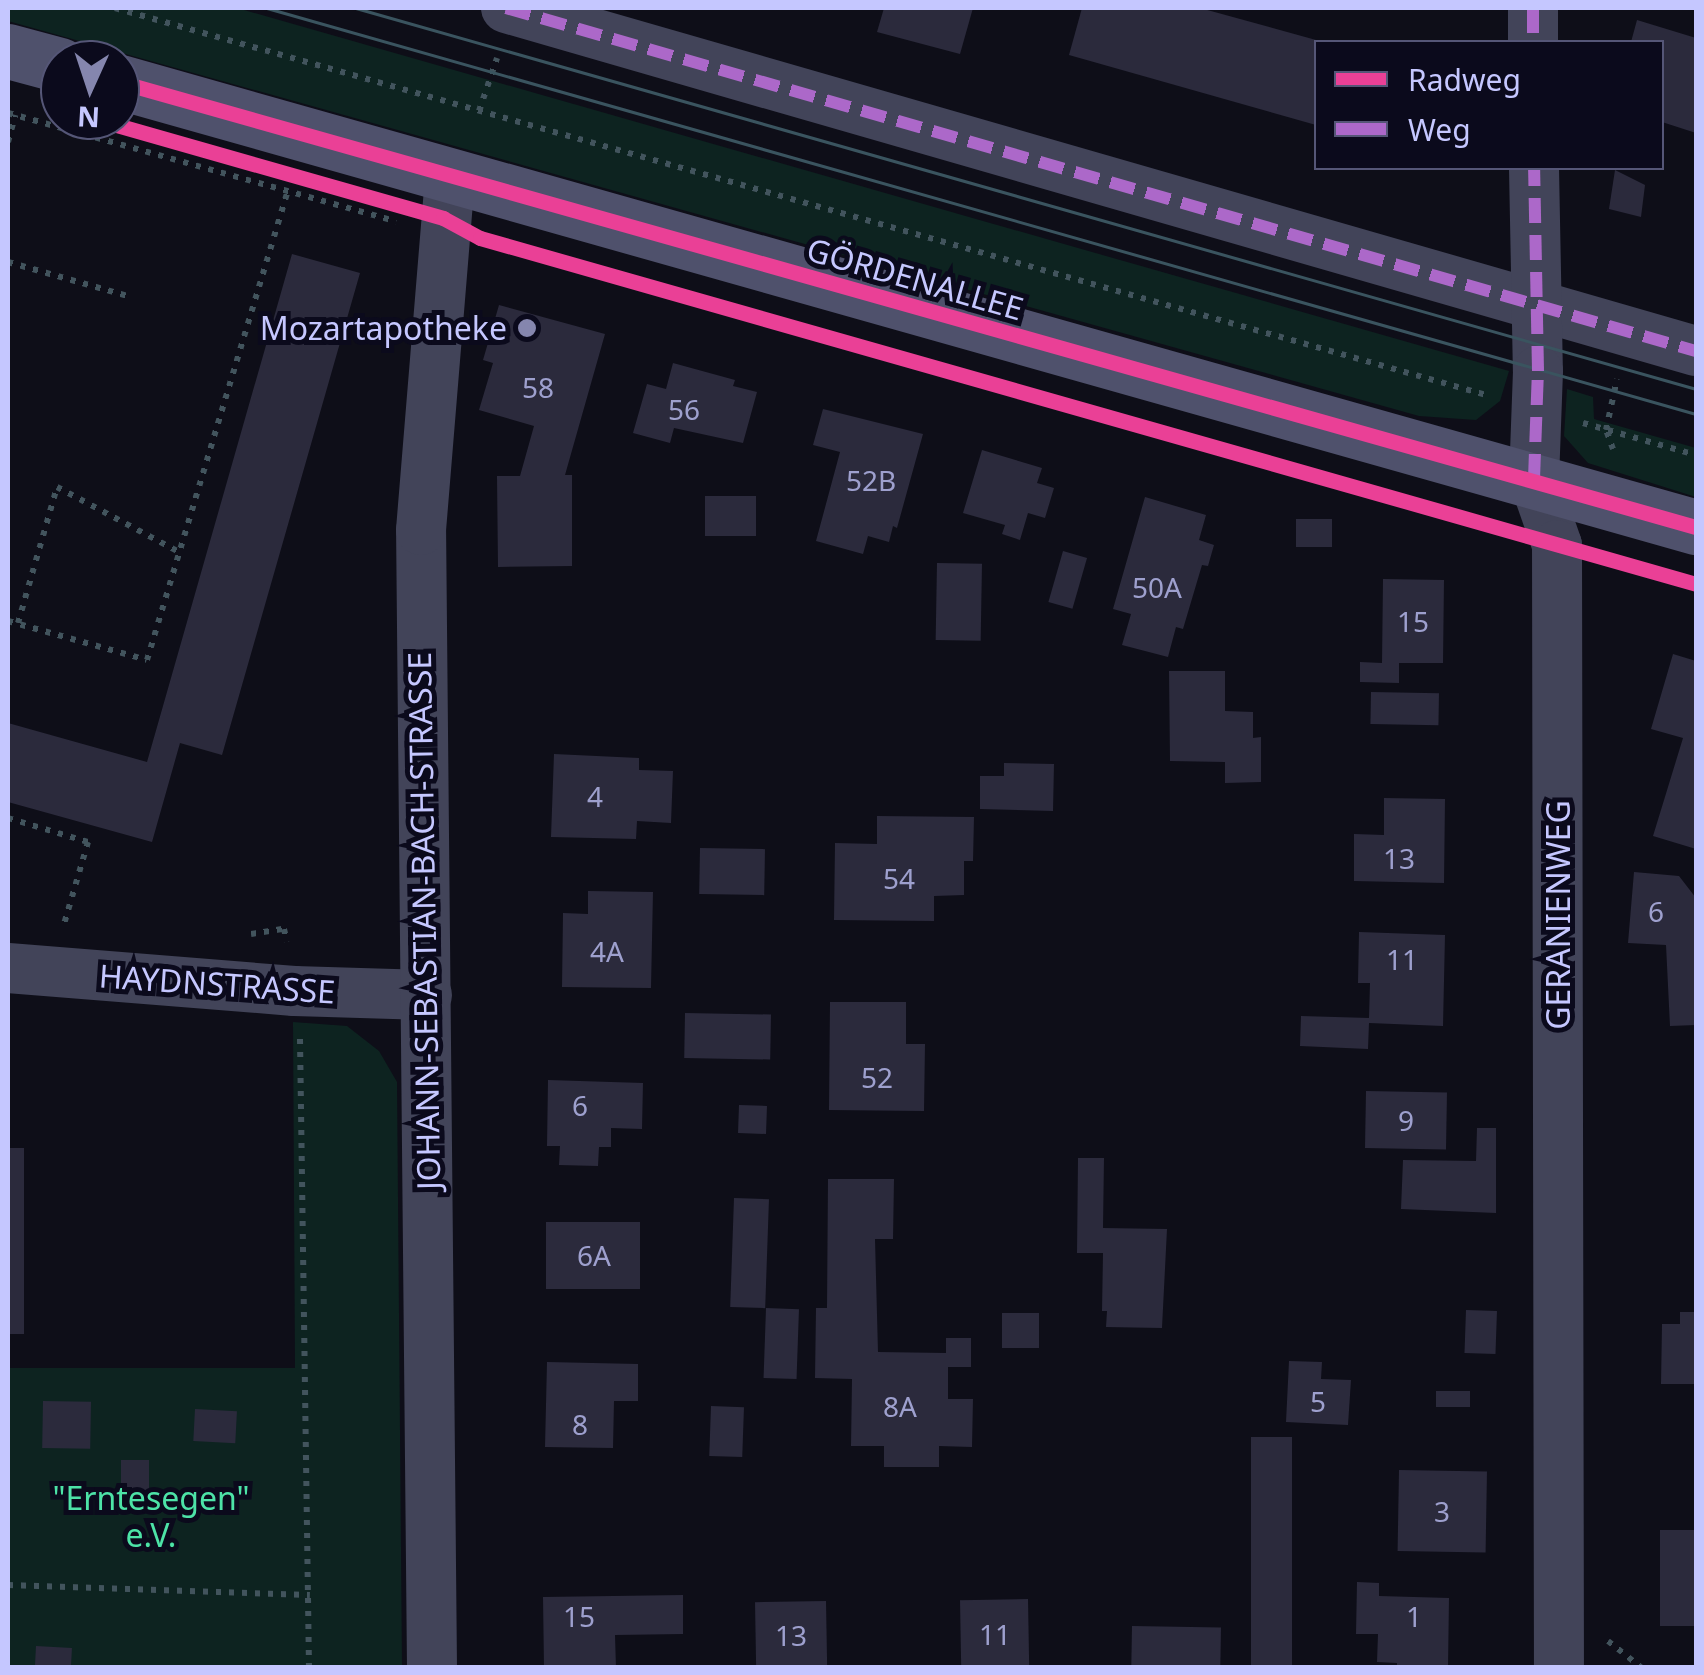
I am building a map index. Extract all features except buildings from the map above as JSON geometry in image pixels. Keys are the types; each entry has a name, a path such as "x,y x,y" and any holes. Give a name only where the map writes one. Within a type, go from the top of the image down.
{"street":[{"path":"506,8 1696,351"},
{"path":"1532,8 1533,40"},
{"path":"8,51 40,76"},
{"name":"GÖRDENALLEE","path":"140,90 445,209 1534,479 1696,527"},
{"name":"GERANIENWEG","path":"1534,170 1534,479 1557,545 1560,1668"},
{"name":"JOHANN-SEBASTIAN-BACH-STRASSE","path":"432,1668 421,530 445,209"},
{"name":"HAYDNSTRASSE","path":"8,968 294,991 426,996"}],"path":[{"path":"115,8 1696,455"},
{"path":"8,142 11,114 287,192 445,209"},
{"path":"140,131 445,209"},
{"path":"8,621 147,660 287,192"},
{"path":"8,262 127,296"},
{"path":"1614,503 1622,474 1606,430 1629,332"},
{"path":"18,622 57,487 179,552"},
{"path":"8,818 88,842 63,927"},
{"path":"249,934 284,929 302,1056 309,1668"},
{"path":"8,1585 310,1594"},
{"path":"1595,1630 1642,1668"}],"green space":[{"path":"8,8 237,8 1509,371 1500,401 1476,420 1419,416 140,58 140,40 76,40 8,21"},
{"path":"1567,389 1593,397 1594,419 1696,448 1696,497 1588,463 1564,436"},
{"name":"\"Erntesegen\" e.V.","path":"293,1022 347,1026 379,1051 397,1082 402,1667 8,1667 8,1368 295,1368"}],"tram line":[{"path":"267,8 1696,414"},
{"path":"356,8 1696,389"}],"marked path":[{"path":"506,8 1696,351"},
{"path":"1533,8 1533,40"},
{"path":"1534,170 1538,371 1534,479"}],"cycle path":[{"path":"140,88 1696,527"},
{"path":"140,132 443,218 480,238 1696,584"}],"place":[{"name":"Mozartapotheke","path":"527,328"}]}
